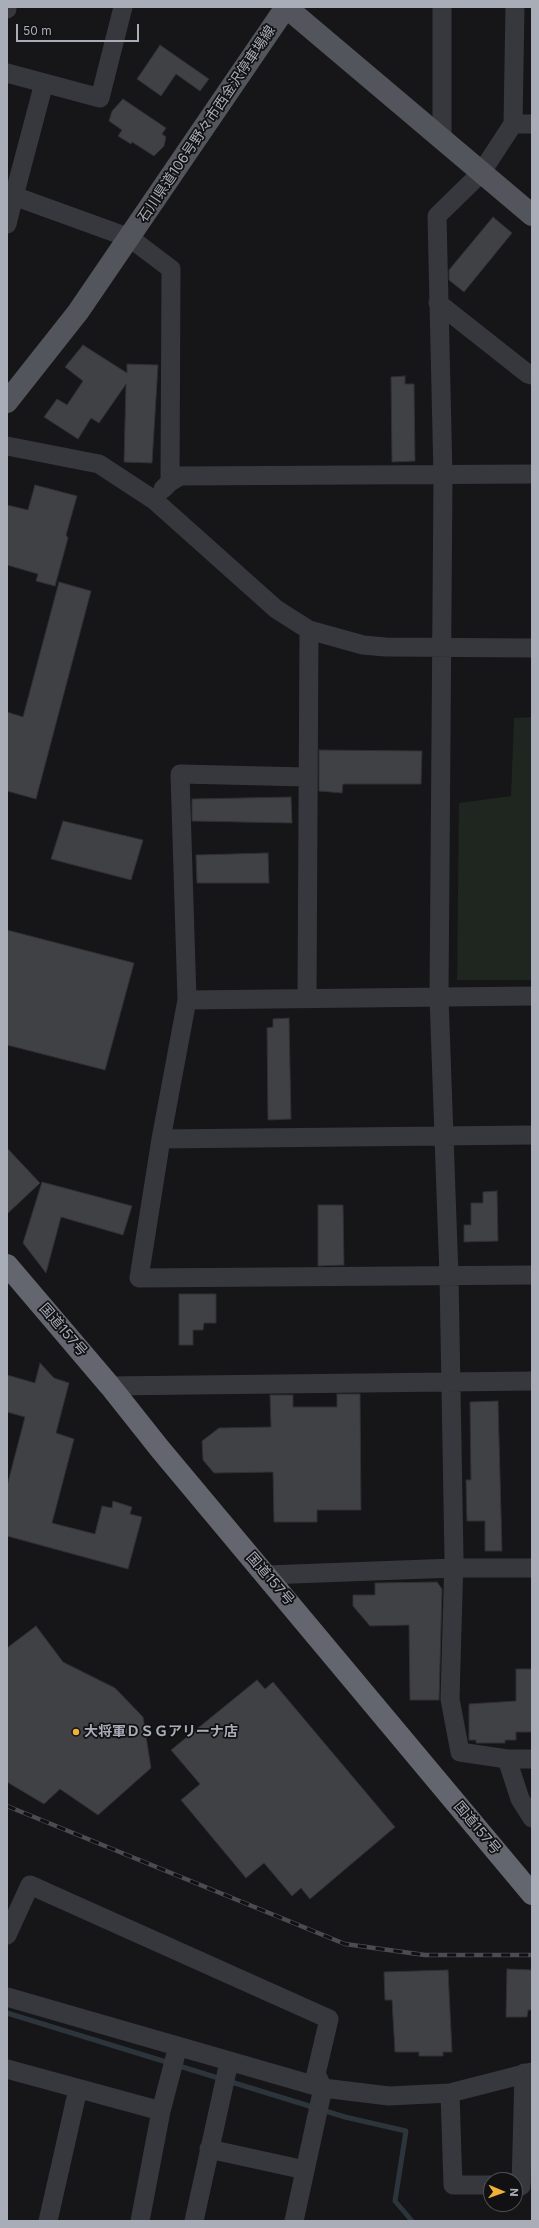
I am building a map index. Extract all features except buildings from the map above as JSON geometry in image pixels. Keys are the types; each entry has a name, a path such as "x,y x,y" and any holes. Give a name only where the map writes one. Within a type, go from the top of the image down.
{"highway":[{"name":"国道157号","path":"7,1265 110,1386 170,1461 267,1575 532,1894"}],"main road":[{"name":"石川県道106号野々市西金沢停車場線","path":"7,402 78,312 130,238 286,7 532,215"}],"street":[{"path":"7,73 100,98 123,7"},
{"path":"442,7 442,140"},
{"path":"515,7 513,124 481,172 438,216 438,303 443,476 439,997 449,1276 454,1568 450,1699 460,1752 507,1759 532,1759"},
{"path":"7,224 10,195 44,83"},
{"path":"513,124 532,124"},
{"path":"10,195 130,238 171,269 170,482"},
{"path":"438,303 528,374 532,374"},
{"path":"7,446 98,464 154,500 276,610 309,630 363,645 442,648 532,648"},
{"path":"154,500 170,482 180,476 443,476 532,474"},
{"path":"307,998 307,777 309,630"},
{"path":"307,777 180,774 187,1000 161,1139 139,1278 532,1275"},
{"path":"187,1000 532,996"},
{"path":"161,1139 532,1135"},
{"path":"110,1386 532,1380"},
{"path":"267,1575 454,1568 532,1568"},
{"path":"507,1759 520,1799 532,1818"},
{"path":"7,1935 30,1885 329,2019 316,2074 320,2102 294,2221"},
{"path":"7,1997 175,2059 320,2102 388,2096 450,2093 528,2073 522,2172"},
{"path":"140,2221 161,2111 175,2059"},
{"path":"7,2069 78,2090 161,2111"},
{"path":"194,2221 226,2074"},
{"path":"48,2221 78,2090"},
{"path":"450,2093 453,2185 483,2185"},
{"path":"210,2149 305,2170"}],"shaded area":[{"path":"532,717 532,980 457,980 459,803 511,796 514,718"}],"waterway":[{"path":"7,2013 345,2117 406,2131 395,2201 412,2221"}],"railway":[{"path":"7,1806 345,1944 425,1955 532,1955"}],"place":[{"name":"大将軍ＤＳＧアリーナ店","path":"76,1732"}]}
